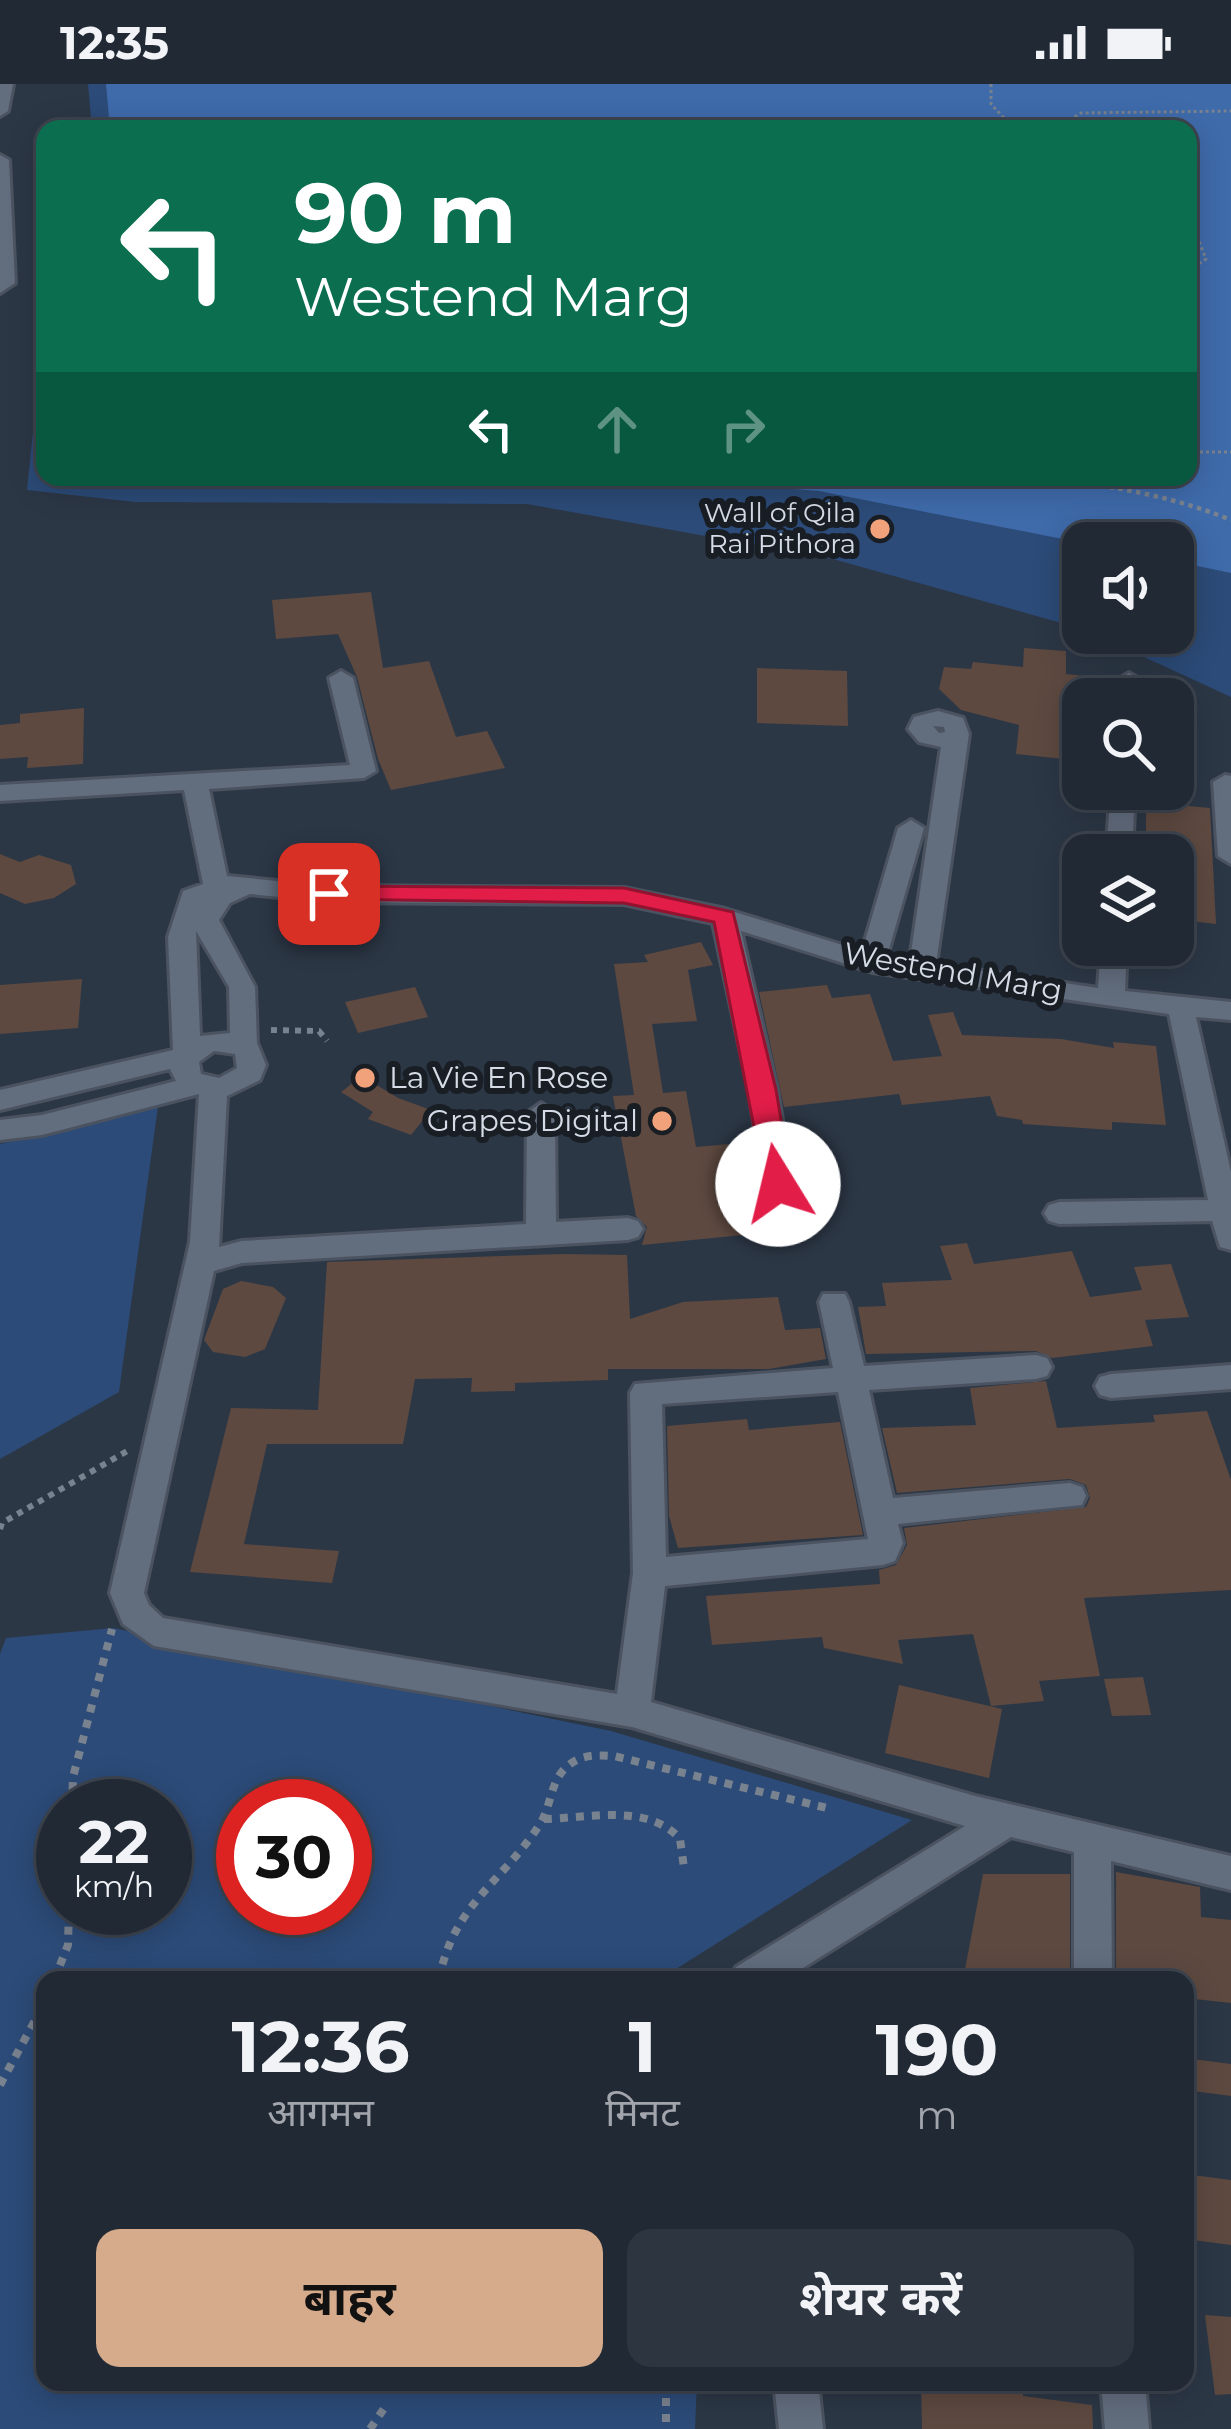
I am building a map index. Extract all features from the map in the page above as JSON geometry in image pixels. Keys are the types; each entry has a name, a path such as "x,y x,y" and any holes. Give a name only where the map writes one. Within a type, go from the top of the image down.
{"street":[{"path":"0,111 5,84"},
{"path":"0,160 6,283 0,287"},
{"path":"0,793 364,771 341,678"},
{"path":"922,970 954,738"},
{"path":"195,782 216,885 192,897 181,937 184,1072 205,1087"},
{"path":"1225,782 1231,856"},
{"path":"872,963 911,828"},
{"name":"Westend Marg","path":"216,885 329,894 624,896 724,917 872,963 1111,999 1231,1011"},
{"path":"0,1130 205,1087 230,1086 250,1073 253,1061 243,1038 245,997 240,981 215,951 208,934 208,915 217,900 249,886"},
{"path":"724,917 763,1090 786,1231"},
{"path":"1111,999 1113,966"},
{"path":"1059,1213 1227,1224 1180,1008"},
{"path":"0,1100 187,1056 208,1042 243,1038"},
{"path":"205,1087 201,1263 128,1593 135,1614 154,1630 632,1712 1008,1819 1231,1874"},
{"path":"541,1234 542,1113"},
{"path":"201,1263 242,1252 628,1229"},
{"path":"650,1573 883,1550 880,1512 834,1302"},
{"path":"632,1712 650,1573 646,1393 1036,1366"},
{"path":"1111,1386 1231,1377"},
{"path":"880,1512 1070,1496"},
{"path":"764,1971 1008,1819"},
{"path":"1092,1837 1093,1971"},
{"path":"797,2391 801,2429"},
{"path":"1124,2391 1126,2429"}],"path":[{"path":"991,84 991,104 1006,120"},
{"path":"1069,120 1081,113 1231,111"},
{"path":"1197,235 1207,259 1197,265"},
{"path":"1197,452 1231,452"},
{"path":"1114,486 1184,501 1231,520"},
{"path":"243,1038 311,1030 327,1041"},
{"path":"0,1529 2,1523 167,1429"},
{"path":"73,1779 112,1628 128,1593"},
{"path":"440,1971 463,1909 544,1819 551,1787 568,1765 590,1755 614,1756 827,1808"},
{"path":"728,1786 737,1768"},
{"path":"544,1819 632,1816 663,1821 680,1839 684,1868"},
{"path":"58,1971 68,1935"},
{"path":"0,2085 36,2019"},
{"path":"666,2391 666,2429"},
{"path":"370,2429 385,2408"}],"shaded area":[{"path":"88,84 1231,84 1231,697 1138,654 1194,654 1194,522 1062,522 1062,623 833,559 527,504 135,502 27,490 36,402 36,486 1197,486 1197,120 91,120"},
{"path":"106,84 1231,84 1231,573 1194,565 1194,522 1062,522 1062,539 819,491 759,486 1197,486 1197,120 109,120"},
{"path":"158,1106 119,1392 0,1459 0,1144"},
{"path":"113,1628 611,1731 912,1820 676,1971 36,1971 36,2391 697,2391 695,2429 0,2429 0,1654 6,1638"}],"building":[{"path":"371,592 383,668 429,661 456,737 487,731 505,768 391,790 357,677 338,634 276,639 272,600"},
{"path":"1024,648 1062,651 1066,674 1104,678 1062,678 1062,759 1016,754 1019,725 961,710 939,689 944,667 971,669 973,662 1023,667"},
{"path":"757,668 847,671 848,726 757,723"},
{"path":"84,708 83,764 27,768 28,757 0,759 0,725 20,723 20,714"},
{"path":"1210,808 1216,924 1194,921 1194,834 1146,834 1146,810"},
{"path":"0,854 20,862 39,855 71,865 76,884 54,898 25,904 0,893"},
{"path":"701,942 713,965 688,970 697,1021 652,1024 663,1093 686,1091 696,1147 741,1143 763,1233 642,1245 647,1227 636,1216 613,1096 634,1095 614,964 648,962 644,955"},
{"path":"82,979 78,1028 0,1034 0,985"},
{"path":"827,985 832,998 870,994 893,1061 942,1056 928,1015 953,1012 962,1035 1061,1039 1114,1048 1113,1042 1156,1046 1166,1125 1112,1122 1112,1130 1023,1124 997,1116 990,1096 902,1105 899,1094 784,1107 759,992"},
{"path":"415,987 428,1017 358,1033 345,1002"},
{"path":"362,1076 398,1098 431,1110 411,1135 368,1119 373,1112 341,1092"},
{"path":"967,1243 974,1264 1072,1251 1090,1297 1142,1290 1134,1267 1171,1264 1189,1317 1145,1320 1153,1346 1052,1358 1036,1351 866,1354 858,1307 886,1306 882,1283 952,1280 940,1246"},
{"path":"627,1255 630,1319 683,1302 778,1297 785,1330 820,1328 826,1359 769,1369 608,1369 608,1380 515,1383 515,1391 471,1392 472,1378 415,1379 403,1444 267,1444 244,1544 339,1551 332,1583 190,1572 231,1408 318,1410 327,1262"},
{"path":"241,1281 273,1287 286,1298 265,1349 245,1357 213,1352 204,1340 223,1289"},
{"path":"1046,1381 1057,1428 1155,1422 1153,1415 1207,1411 1231,1480 1231,1590 1084,1598 1100,1676 1039,1681 1044,1701 991,1706 973,1634 898,1640 903,1664 824,1648 822,1637 712,1645 706,1596 880,1584 879,1570 896,1565 907,1545 904,1528 1086,1507 1090,1498 1086,1485 1070,1479 897,1493 882,1428 976,1425 970,1388"},
{"path":"747,1419 749,1430 840,1422 863,1535 678,1548 669,1516 667,1426"},
{"path":"1143,1677 1151,1715 1112,1716 1104,1679"},
{"path":"899,1685 1002,1709 989,1778 885,1753"},
{"path":"1116,1872 1200,1887 1201,1917 1231,1920 1231,2003 1194,1999 1194,1971 1116,1971"},
{"path":"983,1874 1070,1874 1070,1971 965,1971"},
{"path":"1194,2059 1231,2064 1231,2096 1194,2091"},
{"path":"1194,2175 1231,2180 1231,2245 1194,2240"},
{"path":"1205,2315 1231,2317 1231,2394 1215,2395"},
{"path":"921,2391 1023,2391 1023,2396 1092,2405 1093,2429 922,2429"}],"place":[{"name":"Wall of Qila Rai Pithora","path":"880,529"},
{"name":"La Vie En Rose","path":"365,1078"},
{"name":"Grapes Digital","path":"662,1121"}],"route":[{"path":"329,894 624,896 724,917 763,1090 778,1184"}]}
